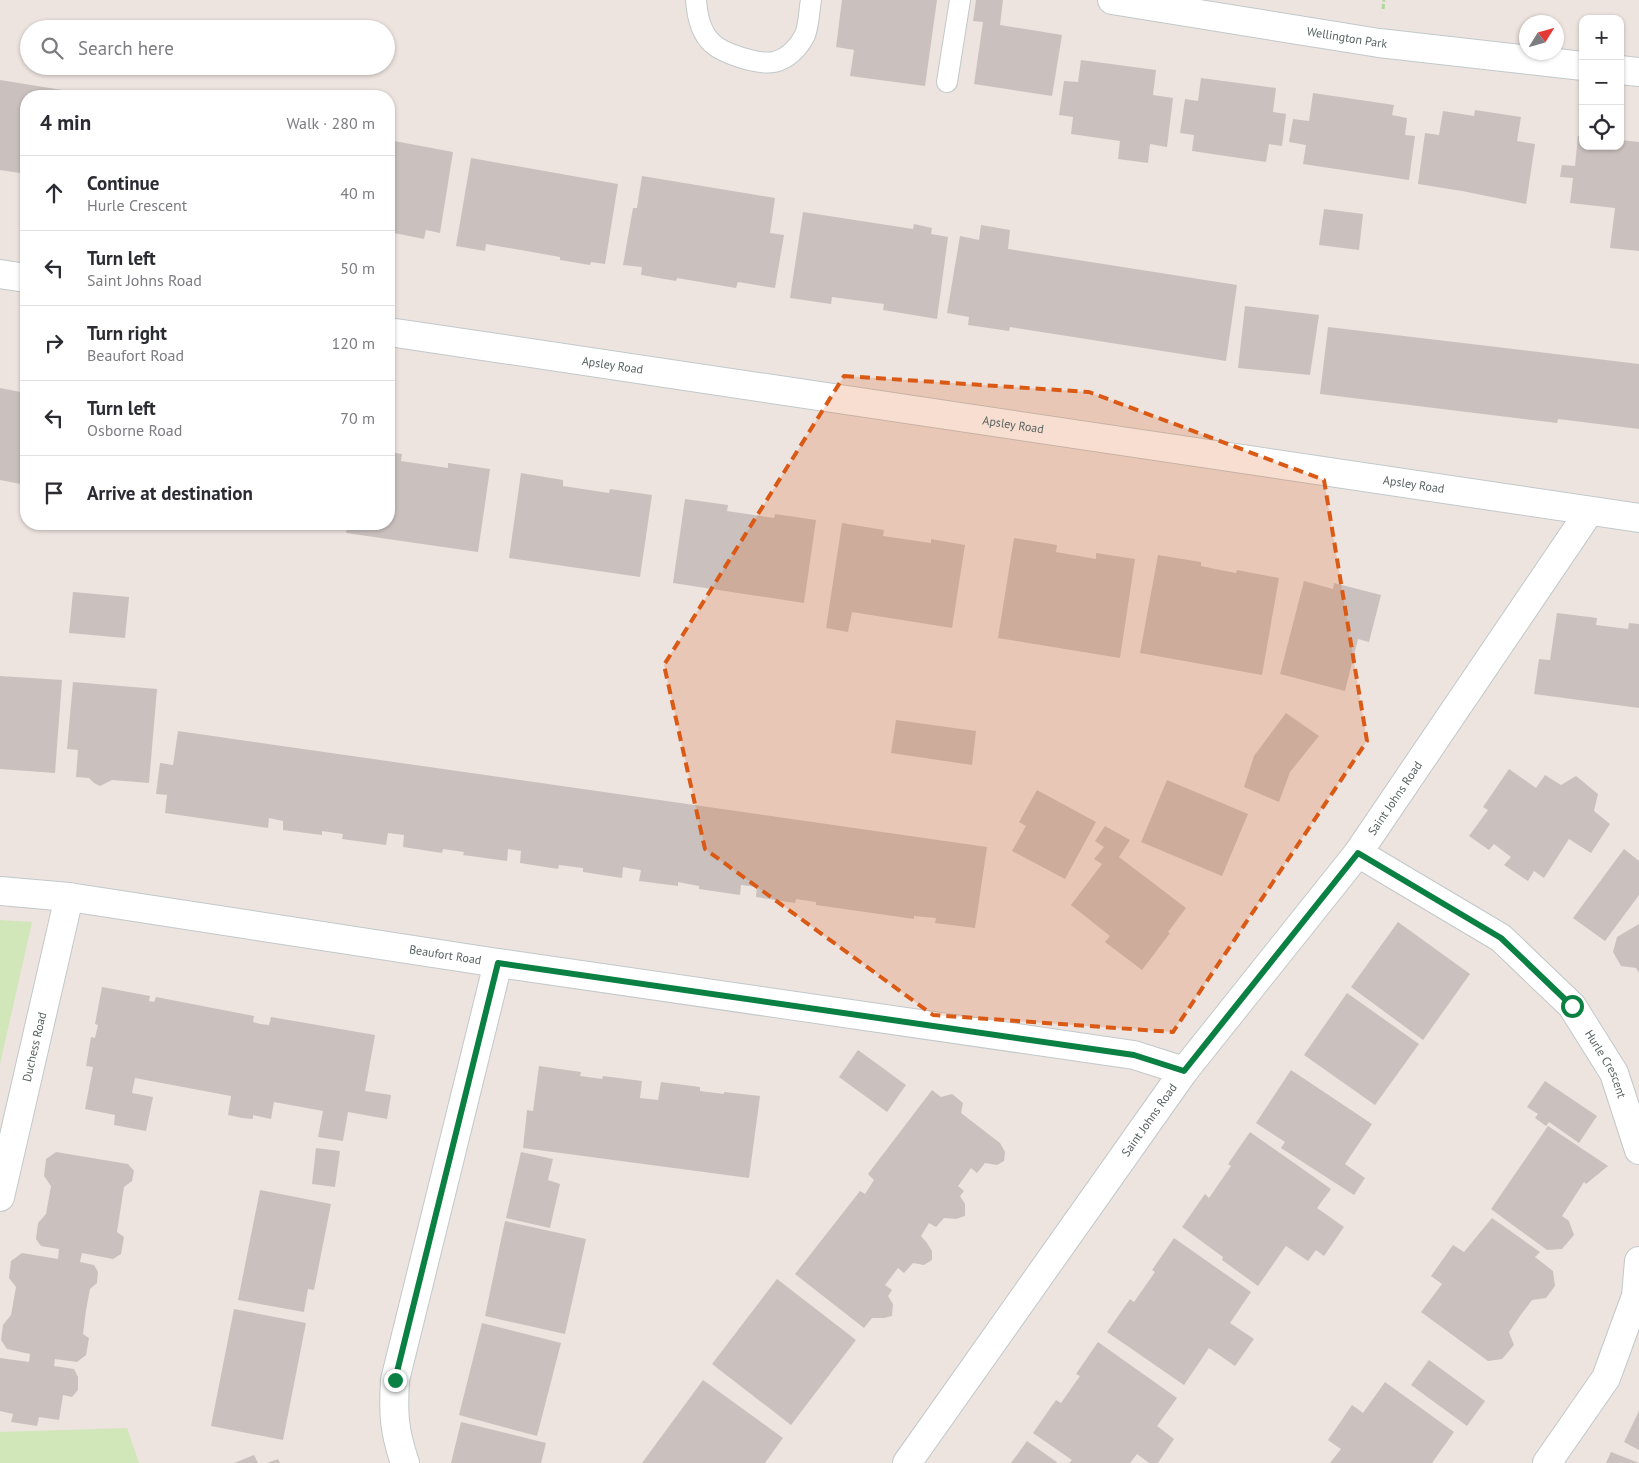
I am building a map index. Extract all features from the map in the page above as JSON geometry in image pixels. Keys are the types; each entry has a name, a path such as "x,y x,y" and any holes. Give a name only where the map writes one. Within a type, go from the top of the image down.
{"street":[{"name":"Wellington Park","path":"1112,0 1379,43 1579,66"},
{"path":"1624,70 1639,72"},
{"path":"0,274 20,277"},
{"name":"Apsley Road","path":"395,333 1639,518"},
{"name":"Saint Johns Road","path":"907,1463 1184,1071 1358,853 1589,512"},
{"name":"Hurle Crescent","path":"1358,853 1501,938 1572,1006 1614,1073 1639,1150"},
{"name":"Beaufort Road","path":"0,891 69,897 498,963 1134,1055 1184,1071"},
{"name":"Duchess Road","path":"0,1197 69,897"},
{"path":"404,1463 396,1439 393,1411 395,1380 498,963"},
{"path":"1547,1463 1606,1378 1636,1296 1639,1261"}],"lane":[{"path":"696,0 699,21 711,42 723,51 740,58 773,62 795,50 806,33 811,0"},
{"path":"947,82 960,0"}],"highlighted area":[{"path":"844,376 1089,392 1324,480 1367,741 1173,1032 933,1015 705,849 664,665"}],"green space":[{"path":"0,920 32,922 0,1064"},
{"path":"127,1428 139,1463 0,1463 0,1432"}],"building":[{"path":"842,0 937,0 925,86 850,76 854,50 836,47"},
{"path":"976,0 1003,0 1000,25 1062,35 1052,96 974,84 983,22 973,21"},
{"path":"1081,60 1156,70 1153,95 1173,98 1167,147 1150,144 1148,163 1118,159 1120,141 1071,134 1073,117 1059,115 1064,81 1078,82"},
{"path":"1201,78 1276,88 1273,112 1286,114 1282,146 1269,144 1266,162 1192,151 1194,135 1180,133 1185,99 1198,101"},
{"path":"0,80 62,90 20,90 20,173 0,170"},
{"path":"1313,93 1394,105 1392,115 1407,118 1405,135 1415,136 1409,180 1303,164 1306,145 1289,142 1293,119 1309,121"},
{"path":"1475,110 1521,117 1517,141 1535,144 1526,204 1418,184 1425,133 1439,135 1443,111 1474,116"},
{"path":"1578,136 1579,150 1624,150 1624,140 1639,142 1639,251 1610,248 1615,208 1570,203 1573,178 1560,177 1562,165 1575,166"},
{"path":"395,141 453,152 440,233 426,230 424,239 395,233"},
{"path":"471,158 618,184 605,264 591,262 590,265 560,260 560,257 486,244 485,251 456,246"},
{"path":"642,176 775,198 770,233 784,235 775,288 738,282 736,288 677,278 676,281 641,275 642,267 623,265 633,208 637,208"},
{"path":"1324,209 1363,214 1359,250 1319,245"},
{"path":"803,212 913,229 914,224 932,228 931,234 948,237 937,319 883,310 884,304 832,297 831,304 790,298"},
{"path":"981,225 1010,230 1008,249 1237,285 1226,361 1010,327 1009,331 968,325 969,317 947,313 960,236 979,240"},
{"path":"1245,306 1319,315 1310,375 1238,368"},
{"path":"1328,327 1639,364 1639,429 1558,419 1557,423 1320,394"},
{"path":"0,388 20,392 20,484 0,480"},
{"path":"395,453 402,454 401,461 448,468 448,463 490,469 478,552 346,533 347,530 395,530"},
{"path":"521,473 563,480 563,486 609,493 610,489 652,495 640,577 509,558"},
{"path":"685,499 728,505 727,511 774,518 775,514 816,520 804,603 673,583"},
{"path":"842,523 884,530 883,536 931,543 931,539 965,545 952,628 852,612 848,632 826,628"},
{"path":"1014,538 1057,545 1056,552 1096,559 1096,553 1135,559 1120,658 998,638"},
{"path":"1158,555 1201,562 1201,566 1236,573 1237,570 1279,578 1262,675 1140,653"},
{"path":"1304,581 1333,589 1334,583 1381,595 1369,642 1358,639 1345,691 1280,674"},
{"path":"73,592 129,597 125,638 69,633"},
{"path":"1557,613 1597,618 1596,625 1628,629 1629,623 1639,624 1639,708 1534,694 1539,659 1550,660"},
{"path":"0,676 62,680 55,773 0,769"},
{"path":"73,682 157,689 149,783 112,780 100,786 89,778 76,777 78,750 67,749"},
{"path":"1286,713 1319,736 1290,772 1279,802 1244,787 1254,756"},
{"path":"896,720 976,731 972,765 891,753"},
{"path":"178,731 987,847 975,928 935,923 936,918 914,916 914,919 816,905 816,902 796,899 795,903 756,897 757,887 741,885 740,895 699,889 699,886 678,882 678,886 639,881 641,870 623,867 622,878 583,872 583,868 559,865 558,869 520,863 521,851 508,849 507,861 463,855 464,852 443,849 442,853 403,847 404,835 388,833 386,845 342,839 343,834 322,831 322,835 283,830 283,821 269,818 268,828 165,813 167,795 156,794 160,763 173,765"},
{"path":"1509,769 1536,788 1545,775 1561,785 1576,776 1598,794 1594,811 1610,824 1591,853 1569,839 1544,878 1534,871 1528,881 1504,865 1511,857 1494,844 1489,850 1469,836 1488,810 1483,807"},
{"path":"1167,780 1248,814 1222,876 1141,842"},
{"path":"1037,790 1096,822 1065,879 1012,851 1026,826 1019,822"},
{"path":"1105,826 1130,840 1119,857 1186,908 1142,970 1105,942 1110,936 1071,905 1102,864 1094,859 1104,847 1095,841"},
{"path":"1624,849 1639,861 1639,895 1605,941 1573,918"},
{"path":"1398,922 1470,974 1423,1040 1351,987"},
{"path":"1639,924 1639,973 1636,968 1621,966 1613,952 1617,937"},
{"path":"102,987 150,996 149,1001 154,1002 156,997 254,1016 253,1022 260,1024 269,1025 271,1017 375,1035 365,1091 391,1095 387,1119 348,1112 343,1141 318,1137 323,1111 274,1102 271,1119 253,1115 253,1119 242,1118 228,1115 231,1096 135,1078 132,1093 153,1097 146,1131 114,1125 115,1115 85,1109 93,1067 86,1066 91,1037 95,1038 98,1025 95,1024"},
{"path":"1347,993 1419,1044 1375,1105 1304,1055"},
{"path":"858,1050 906,1085 887,1112 839,1077"},
{"path":"539,1066 581,1072 580,1076 602,1079 603,1076 642,1081 640,1098 658,1100 661,1082 700,1087 700,1091 760,1096 749,1178 523,1148 527,1110 533,1111"},
{"path":"1291,1070 1372,1124 1345,1164 1365,1178 1354,1195 1281,1148 1285,1142 1256,1123"},
{"path":"1545,1081 1597,1116 1579,1143 1549,1122 1546,1126 1535,1118 1538,1114 1527,1107"},
{"path":"932,1090 941,1097 952,1094 963,1103 961,1113 1000,1143 1005,1152 1004,1161 997,1165 985,1163 977,1173 971,1168 958,1186 964,1191 960,1196 965,1204 965,1216 956,1219 944,1218 936,1227 929,1223 921,1236 932,1251 932,1260 924,1265 913,1263 904,1273 898,1268 885,1285 892,1290 888,1296 893,1304 892,1316 872,1318 864,1328 795,1274 860,1191 865,1194 874,1180 868,1174"},
{"path":"1548,1126 1608,1166 1586,1184 1584,1182 1562,1216 1569,1221 1574,1235 1562,1249 1547,1250 1491,1209"},
{"path":"1250,1132 1331,1189 1317,1208 1344,1227 1324,1256 1316,1250 1308,1261 1286,1246 1258,1286 1222,1260 1223,1257 1182,1227 1205,1194 1209,1198 1231,1166 1228,1164"},
{"path":"316,1148 340,1151 335,1187 312,1184"},
{"path":"56,1152 128,1164 134,1171 132,1181 124,1187 117,1232 124,1237 121,1254 113,1259 82,1253 80,1262 94,1265 98,1272 97,1283 90,1289 86,1310 83,1334 89,1338 86,1355 77,1362 55,1359 54,1366 74,1369 78,1377 78,1390 72,1397 63,1395 59,1420 39,1417 37,1426 11,1422 13,1414 0,1411 0,1358 29,1362 30,1354 7,1349 1,1340 3,1325 11,1315 16,1287 9,1278 11,1261 22,1253 58,1259 59,1249 41,1246 36,1239 38,1223 46,1214 51,1186 44,1176 46,1159"},
{"path":"521,1152 553,1159 548,1180 560,1184 550,1228 506,1218"},
{"path":"260,1190 331,1204 314,1290 308,1289 304,1312 238,1300"},
{"path":"1492,1218 1540,1252 1535,1257 1553,1271 1555,1286 1546,1298 1532,1300 1520,1316 1509,1332 1514,1345 1502,1359 1488,1361 1421,1312 1442,1284 1431,1276 1453,1245 1464,1252"},
{"path":"505,1221 586,1239 565,1334 485,1316"},
{"path":"1174,1238 1251,1292 1230,1323 1254,1339 1235,1366 1209,1348 1184,1385 1107,1332 1130,1299 1134,1302 1155,1272 1152,1270"},
{"path":"777,1279 856,1340 791,1425 712,1364"},
{"path":"234,1309 306,1323 283,1440 211,1426"},
{"path":"482,1323 561,1343 537,1436 459,1415"},
{"path":"1098,1342 1177,1398 1157,1426 1174,1439 1158,1463 1149,1463 1137,1454 1130,1463 1069,1463 1072,1460 1033,1433 1056,1400 1061,1403 1080,1376 1076,1374"},
{"path":"1429,1360 1485,1401 1467,1426 1411,1385"},
{"path":"703,1380 783,1438 765,1463 642,1463"},
{"path":"1385,1382 1454,1432 1432,1463 1330,1463 1341,1449 1328,1440 1352,1405 1363,1413"},
{"path":"1639,1411 1639,1450 1624,1442"},
{"path":"461,1422 546,1443 541,1463 451,1463"},
{"path":"1027,1441 1058,1463 1011,1463"},
{"path":"1611,1452 1639,1463 1606,1463"},
{"path":"254,1455 258,1463 234,1463"},
{"path":"278,1459 280,1463 267,1463"}],"route":[{"path":"395,1380 498,963 1134,1055 1184,1071 1358,853 1501,938 1572,1006"}]}
